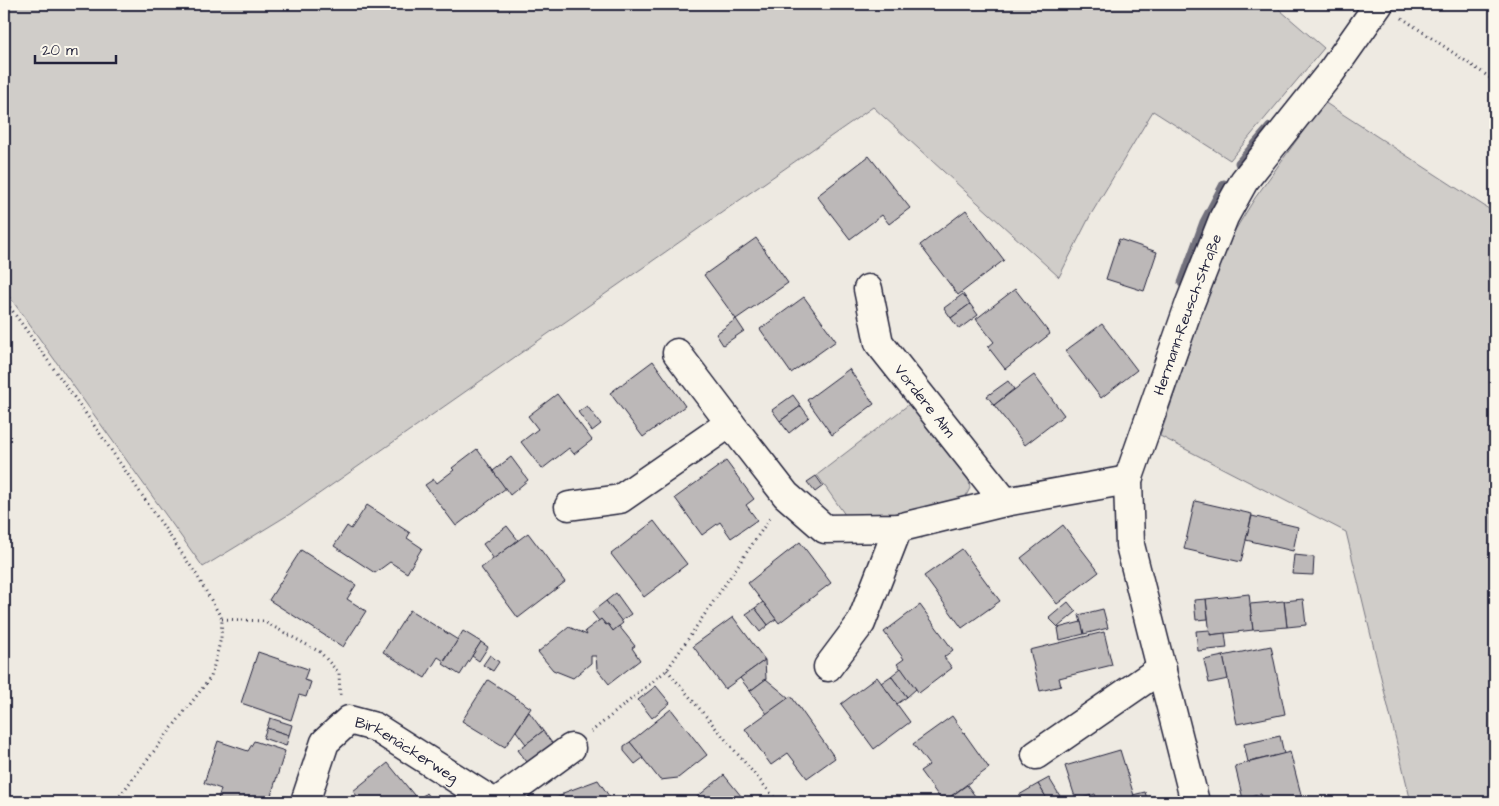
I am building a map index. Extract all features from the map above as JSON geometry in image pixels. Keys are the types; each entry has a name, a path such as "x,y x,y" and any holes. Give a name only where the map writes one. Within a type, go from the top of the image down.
{"street":[{"name":"Hermann-Reusch-Straße","path":"1195,802 1130,545 1128,480 1190,303 1224,217 1244,181 1330,72 1388,9"},
{"name":"Vordere Alm","path":"868,290 879,343 1005,502"},
{"path":"677,353 786,495 825,529 898,528 1005,502 1128,480"},
{"path":"568,506 620,499 730,424"},
{"path":"828,667 861,623 898,528"},
{"path":"1036,755 1162,668"},
{"name":"Birkenäckerweg","path":"305,802 325,742 349,720 376,719 493,802"},
{"path":"497,802 571,748"}],"path":[{"path":"1388,9 1495,81"},
{"path":"4,299 96,428 196,574 222,618 221,638 211,677 115,802"},
{"path":"571,748 667,670 786,495"},
{"path":"222,618 263,621 320,652 339,673 339,694 349,720"},
{"path":"667,670 778,802"}],"shaded area":[{"path":"4,4 1273,4 1324,48 1230,160 1153,111 1090,216 1059,277 873,107 293,512 203,567 4,289"},
{"path":"1324,102 1495,213 1495,802 1411,802 1346,532 1160,436 1224,248 1255,198"},
{"path":"912,402 968,474 970,488 965,498 881,519 848,519 817,475"}],"building":[{"path":"1295,4 1307,4 1303,9"},
{"path":"869,156 910,208 889,224 882,215 850,239 817,196"},
{"path":"966,210 1004,260 958,295 920,245"},
{"path":"756,238 788,283 736,319 704,275"},
{"path":"1119,239 1157,252 1144,291 1106,279"},
{"path":"1015,289 1050,334 1005,369 988,347 994,342 976,319"},
{"path":"963,294 970,304 951,318 944,308"},
{"path":"804,297 836,341 791,373 760,329"},
{"path":"970,304 978,315 959,329 951,318"},
{"path":"736,319 744,331 723,345 716,334"},
{"path":"1102,324 1137,370 1101,398 1065,351"},
{"path":"653,361 685,406 643,437 610,393"},
{"path":"849,369 874,404 832,435 807,400"},
{"path":"1034,375 1064,415 1025,445 994,405"},
{"path":"1008,381 1014,389 994,405 987,396"},
{"path":"557,394 592,440 574,454 569,448 542,469 521,442 538,429 528,416"},
{"path":"793,395 801,406 780,421 772,410"},
{"path":"587,406 601,424 592,431 578,412"},
{"path":"801,406 809,417 789,433 780,421"},
{"path":"477,449 506,488 456,526 425,485 434,479 437,483 454,470 452,468"},
{"path":"511,457 528,480 510,495 493,471"},
{"path":"726,461 754,499 746,505 757,520 731,538 720,522 702,535 675,498"},
{"path":"816,476 823,486 815,492 807,482"},
{"path":"1195,501 1252,514 1241,562 1184,549"},
{"path":"367,505 410,533 407,538 422,548 407,573 390,562 375,573 334,546 347,526 351,529"},
{"path":"1252,516 1298,527 1293,551 1246,540"},
{"path":"654,521 687,564 644,597 611,554"},
{"path":"1063,525 1099,572 1057,604 1021,558"},
{"path":"507,526 518,540 494,559 483,544"},
{"path":"528,533 565,582 518,618 481,568"},
{"path":"800,542 831,583 779,623 748,583"},
{"path":"962,549 1000,601 962,628 924,576"},
{"path":"301,550 356,585 347,599 366,611 343,647 269,600"},
{"path":"1294,555 1314,557 1313,575 1292,574"},
{"path":"616,593 631,614 621,621 606,601"},
{"path":"1249,594 1253,630 1210,635 1206,599"},
{"path":"1206,599 1208,619 1196,620 1194,600"},
{"path":"1303,599 1306,625 1287,627 1284,601"},
{"path":"606,601 623,623 613,631 601,619 599,621 592,612"},
{"path":"1284,601 1287,627 1253,630 1250,604"},
{"path":"763,602 776,619 768,625 755,608"},
{"path":"1068,602 1076,612 1058,627 1049,618"},
{"path":"920,605 953,650 944,657 952,668 919,693 897,664 904,659 884,632"},
{"path":"755,608 768,625 760,632 746,614"},
{"path":"1103,609 1108,628 1084,634 1079,615"},
{"path":"410,610 458,640 444,661 438,657 425,678 383,652"},
{"path":"733,617 765,660 725,689 693,646"},
{"path":"601,619 613,631 619,626 635,646 632,648 640,660 609,684 597,669 596,656 591,656 591,663 573,678 553,670 538,652 569,627 587,635 585,631"},
{"path":"1081,622 1084,634 1060,640 1058,628"},
{"path":"1210,630 1210,635 1225,633 1227,648 1198,651 1196,631"},
{"path":"463,631 481,642 460,675 443,664"},
{"path":"1104,632 1112,665 1059,678 1061,686 1040,691 1030,650"},
{"path":"481,642 488,647 479,661 472,656"},
{"path":"1271,646 1285,714 1237,724 1223,656"},
{"path":"258,652 308,669 304,680 311,682 306,697 299,695 291,720 241,703"},
{"path":"490,655 499,662 493,671 483,665"},
{"path":"1223,656 1228,679 1209,683 1204,660"},
{"path":"765,660 766,679 750,691 740,678"},
{"path":"901,668 916,689 907,697 891,676"},
{"path":"891,676 907,697 897,704 881,683"},
{"path":"877,677 910,722 874,749 841,704"},
{"path":"766,679 789,698 767,714 750,691"},
{"path":"488,680 531,708 505,747 462,721"},
{"path":"656,686 670,703 652,718 638,700"},
{"path":"791,696 835,758 807,778 788,753 771,765 745,729"},
{"path":"671,709 707,755 678,778 660,780 630,742"},
{"path":"529,712 543,731 526,744 516,731"},
{"path":"952,716 989,768 943,802 920,771 929,765 913,744"},
{"path":"270,718 292,725 289,735 267,728"},
{"path":"267,728 289,735 286,746 263,738"},
{"path":"543,731 555,747 530,766 518,750"},
{"path":"1280,736 1284,754 1248,762 1244,744"},
{"path":"218,741 248,751 254,741 285,751 269,802 217,802 221,789 204,783"},
{"path":"630,742 643,758 635,764 624,751 624,746"},
{"path":"1120,750 1136,802 1098,802 1095,794 1076,800 1065,766"},
{"path":"1290,752 1303,802 1263,802 1261,794 1243,799 1235,766"},
{"path":"388,763 418,800 416,802 362,802 353,791"},
{"path":"724,775 746,802 691,802"},
{"path":"1049,778 1063,801 1049,802 1038,784"},
{"path":"598,780 613,802 547,802 563,795 563,793"},
{"path":"1038,784 1049,802 1023,802 1019,795"},
{"path":"967,785 975,796 967,802 943,802"},
{"path":"1145,792 1148,802 1136,802 1133,795"},
{"path":"426,793 433,802 416,802 418,800"}],"waterway":[{"path":"1239,163 1270,127"},
{"path":"1182,283 1204,222 1224,184"}]}
